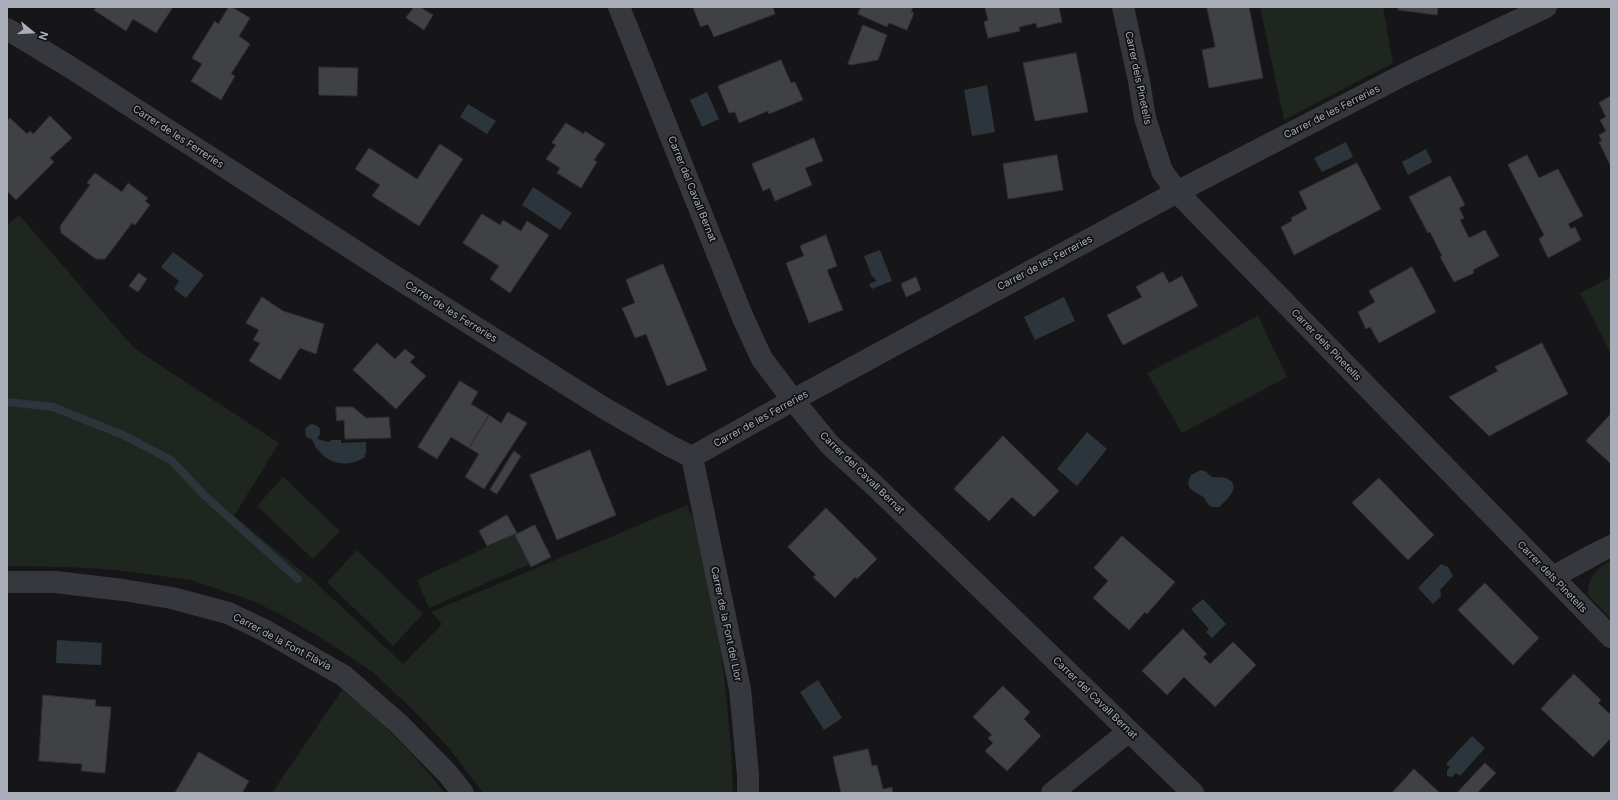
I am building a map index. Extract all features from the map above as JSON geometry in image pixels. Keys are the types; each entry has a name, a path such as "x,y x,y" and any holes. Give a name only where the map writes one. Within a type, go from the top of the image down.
{"street":[{"name":"Carrer del Cavall Bernat","path":"619,7 743,318 762,359 830,445 873,484 1192,793"},
{"name":"Carrer dels Pinetells","path":"1123,7 1139,81 1145,118 1162,171 1176,192 1611,637"},
{"name":"Carrer de les Ferreries","path":"7,29 70,67 371,261 584,395 670,446 692,457 793,400 1176,192 1405,74 1546,7"},
{"name":"Carrer de la Font del Llor","path":"692,457 740,689 748,775 748,793"},
{"path":"1553,577 1593,554 1611,546"},
{"name":"Carrer de la Font Flàvia","path":"7,582 55,582 123,590 172,598 228,613 266,631 344,676 399,724 448,774 463,793"},
{"path":"1052,793 1129,731"}],"shaded area":[{"path":"1260,7 1383,7 1393,63 1284,120"},
{"path":"987,85 995,132 972,136 964,90"},
{"path":"707,92 719,119 702,127 690,100"},
{"path":"468,104 496,121 487,134 460,117"},
{"path":"1346,142 1353,157 1322,172 1314,158"},
{"path":"1426,149 1432,162 1408,175 1402,162"},
{"path":"533,187 572,213 560,230 522,205"},
{"path":"19,215 134,348 279,443 234,516 315,582 403,664 442,624 431,612 687,505 693,518 702,554 719,636 727,703 733,793 483,793 449,748 420,717 374,673 331,644 285,617 253,601 191,580 115,570 68,567 7,566 7,225"},
{"path":"880,250 892,281 872,289 869,284 876,281 874,277 872,277 864,256"},
{"path":"173,252 204,275 186,298 174,289 179,281 161,267"},
{"path":"1611,277 1611,354 1580,293"},
{"path":"1064,297 1075,321 1035,340 1024,317"},
{"path":"1258,316 1287,377 1182,433 1147,373"},
{"path":"312,424 320,429 317,439 328,442 332,440 341,440 341,443 366,442 366,454 364,455 366,456 360,460 347,463 334,462 328,459 317,449 311,439 306,437 305,429"},
{"path":"1087,432 1107,449 1077,486 1057,469"},
{"path":"1201,470 1205,471 1212,477 1228,479 1232,482 1233,489 1231,493 1219,507 1209,505 1202,496 1192,490 1189,486 1188,483 1191,475"},
{"path":"283,477 340,531 313,559 257,506"},
{"path":"514,534 530,564 429,608 417,580"},
{"path":"357,550 423,614 393,646 327,582"},
{"path":"1611,561 1611,619 1588,595 1588,589 1591,579 1597,571"},
{"path":"1441,564 1448,567 1453,576 1440,590 1441,596 1433,604 1418,588"},
{"path":"1203,599 1226,624 1212,638 1206,632 1209,629 1191,609"},
{"path":"57,640 102,643 101,665 56,663"},
{"path":"818,680 842,718 824,730 800,692"},
{"path":"342,690 371,713 397,738 445,793 272,793"},
{"path":"1472,736 1485,748 1460,776 1456,773 1452,777 1447,776 1447,770 1450,767 1446,764"}],"building":[{"path":"97,7 173,7 156,33 133,19 126,31 94,10"},
{"path":"229,7 232,7 250,18 239,36 250,44 231,74 235,76 221,100 191,81 202,64 192,58 215,21 218,24"},
{"path":"414,7 420,7 433,15 424,30 406,18"},
{"path":"693,7 773,7 775,14 714,37 708,24 701,27"},
{"path":"861,7 913,7 911,12 914,13 907,30 889,23 887,27 858,14"},
{"path":"985,7 1059,7 1062,22 1037,28 1036,23 1019,27 1020,31 988,38 984,22 988,20"},
{"path":"1207,7 1249,7 1263,78 1209,88 1202,50 1215,47"},
{"path":"1399,7 1438,7 1437,15 1398,10"},
{"path":"863,25 887,35 878,60 851,65 848,64"},
{"path":"1076,53 1088,112 1035,121 1023,63"},
{"path":"781,60 791,83 795,82 803,100 769,114 768,111 739,123 735,112 729,113 718,86"},
{"path":"319,67 358,68 357,96 319,95"},
{"path":"1611,96 1611,167 1599,142 1602,141 1599,135 1606,131 1600,120 1606,117 1599,103"},
{"path":"50,116 72,138 50,158 54,162 16,200 7,191 7,121 10,118 27,134 30,131 33,134"},
{"path":"566,123 584,134 585,131 605,144 594,160 597,162 581,188 557,173 560,168 546,159 556,145 552,143"},
{"path":"814,138 823,161 805,168 812,185 775,201 770,188 763,191 752,164"},
{"path":"440,144 463,159 419,226 372,196 380,185 355,169 369,148 417,179"},
{"path":"1057,155 1063,190 1008,199 1003,164"},
{"path":"1527,155 1539,178 1558,169 1583,216 1568,224 1571,229 1575,227 1581,240 1548,258 1539,239 1544,235 1508,165"},
{"path":"1357,163 1381,209 1294,255 1281,227 1292,221 1291,218 1307,209 1299,192"},
{"path":"95,173 122,192 128,183 148,198 145,201 150,205 135,225 132,223 105,259 96,259 61,233 60,226 90,185 87,183"},
{"path":"1450,176 1465,205 1459,208 1464,218 1460,220 1469,238 1485,230 1499,256 1473,270 1474,273 1454,282 1440,257 1442,256 1430,232 1428,233 1409,197"},
{"path":"482,214 500,225 503,220 521,231 527,221 549,235 510,293 490,279 499,266 463,243"},
{"path":"826,235 837,266 827,270 843,310 809,323 786,263 804,256 800,246"},
{"path":"663,264 707,370 667,386 646,334 635,338 622,308 635,303 626,280"},
{"path":"1412,267 1436,312 1379,343 1370,327 1366,329 1358,312 1375,302 1369,291"},
{"path":"1163,272 1169,283 1182,276 1198,306 1123,345 1107,315 1142,297 1136,287"},
{"path":"139,273 147,279 138,292 129,286"},
{"path":"916,277 921,290 906,297 901,284"},
{"path":"262,297 283,311 324,324 316,354 300,348 280,380 249,361 260,343 253,340 259,330 246,323"},
{"path":"377,343 395,359 405,349 415,357 410,362 426,376 396,409 353,370"},
{"path":"1542,343 1568,394 1489,436 1449,397 1498,371 1495,367"},
{"path":"460,381 478,392 471,404 489,415 469,448 451,437 437,459 418,447"},
{"path":"336,407 353,407 366,418 389,417 391,438 345,439 344,420 337,421"},
{"path":"508,412 527,423 484,489 465,477 479,454 469,448 489,415 501,423"},
{"path":"1611,414 1611,464 1586,441"},
{"path":"1003,436 1059,491 1034,517 1012,497 989,521 954,489"},
{"path":"590,450 616,515 557,540 530,475"},
{"path":"514,451 521,456 497,494 490,490"},
{"path":"1379,478 1434,535 1408,560 1352,503"},
{"path":"826,508 877,559 857,579 855,577 835,598 813,577 816,575 788,547"},
{"path":"507,515 517,533 487,546 479,531"},
{"path":"535,525 551,557 531,567 515,535"},
{"path":"1122,536 1175,582 1147,614 1145,612 1129,630 1093,598 1108,581 1094,568"},
{"path":"1485,583 1539,638 1513,665 1458,610"},
{"path":"1183,629 1207,654 1203,657 1210,664 1233,642 1256,665 1215,707 1184,677 1167,695 1142,671"},
{"path":"1574,674 1601,700 1598,703 1611,715 1611,738 1593,757 1541,709"},
{"path":"1003,686 1030,712 1024,719 1041,736 1007,771 985,751 993,743 988,738 992,735 973,717"},
{"path":"43,695 96,700 95,706 111,707 105,773 81,771 82,764 39,761"},
{"path":"868,749 872,766 877,765 883,789 892,787 893,793 841,793 833,757"},
{"path":"199,752 249,781 242,793 175,793"},
{"path":"1485,763 1496,773 1477,793 1457,793"},
{"path":"1414,769 1440,793 1392,793"}],"waterway":[{"path":"7,402 53,407 123,435 171,460 205,496 298,579"}]}
